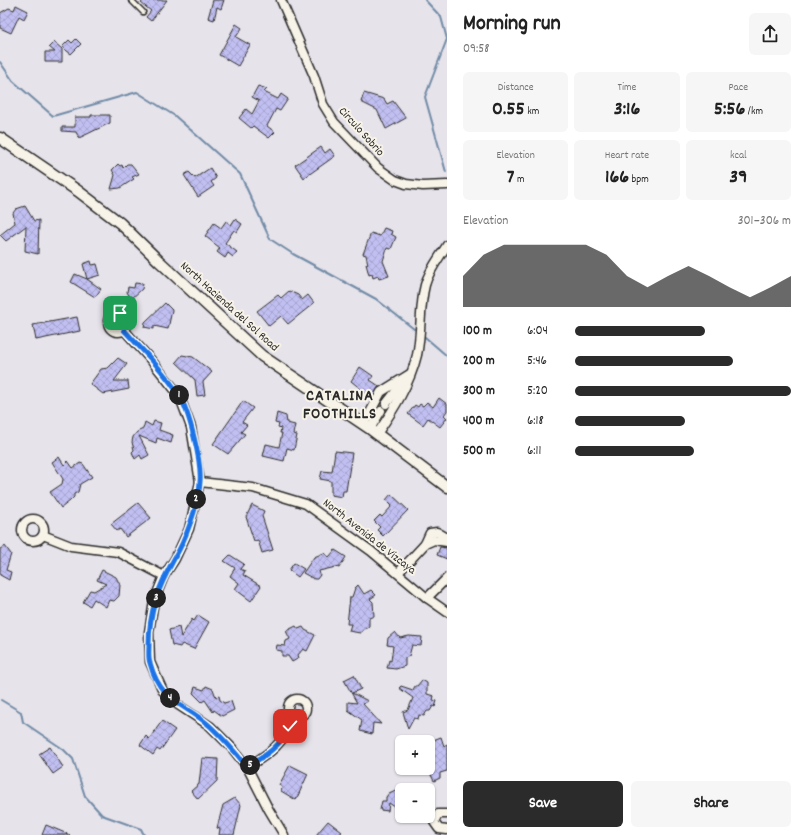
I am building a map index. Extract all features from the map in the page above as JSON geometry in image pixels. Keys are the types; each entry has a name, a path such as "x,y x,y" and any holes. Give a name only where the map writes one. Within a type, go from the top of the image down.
{"street":[{"name":"Circulo Sobrio","path":"281,0 314,76 323,104 334,122 378,168 395,180 406,184 422,186 447,185"},
{"name":"North Hacienda del Sol Road","path":"0,138 78,191 120,223 182,283 262,356 370,429 447,487"},
{"path":"370,429 401,397 417,355 420,308 425,284 447,244"},
{"path":"124,330 152,360 179,395 191,427 200,482 189,529 175,559 164,576 154,601 151,619 150,662 163,691 178,705 210,726 232,748 247,767 269,810 284,835"},
{"path":"370,429 381,392 410,374"},
{"path":"370,429 410,374"},
{"name":"North Avenida de Vizcaya","path":"200,482 253,488 306,504 372,551 427,598 447,612"},
{"path":"398,573 425,544 430,533 438,532 447,538"},
{"path":"43,535 71,546 118,552 164,576"},
{"path":"425,544 434,540 447,542"},
{"path":"427,598 447,578"},
{"path":"247,767 268,754 280,743 286,735 294,717"},
{"path":"446,832 436,828 434,819 440,813 447,814"}],"lane":[{"path":"131,0 143,12"}],"building":[{"path":"144,0 167,0 151,21 146,17 151,11 141,3"},
{"path":"213,0 224,0 221,9 217,7 214,20 208,18"},
{"path":"16,5 28,11 24,19 19,16 11,33 0,28 0,13 9,8 14,10"},
{"path":"236,24 242,28 236,37 250,45 238,66 219,55"},
{"path":"76,39 81,44 71,54 62,47 69,40 72,43"},
{"path":"54,42 62,49 62,62 45,62 45,52 55,52 49,47"},
{"path":"258,86 267,89 264,92 278,99 281,94 288,99 280,111 276,109 267,126 275,132 269,138 253,126 251,128 239,118 246,109 252,114 259,101 252,97"},
{"path":"364,93 384,99 387,104 393,101 406,118 386,129 377,110 361,102"},
{"path":"91,115 110,115 110,123 79,138 76,132 62,131 62,127 75,127 75,117 91,117"},
{"path":"321,147 325,153 330,149 335,156 304,178 295,165"},
{"path":"118,164 120,166 122,165 123,168 127,164 131,164 139,174 132,177 134,179 120,188 111,189 115,175 112,170"},
{"path":"210,168 216,178 211,182 214,186 198,197 184,175 189,172 195,178"},
{"path":"25,206 34,221 39,220 38,254 25,251 26,226 6,241 0,235 15,223 13,213 16,209"},
{"path":"235,219 242,224 237,232 234,230 225,243 237,252 233,257 228,253 225,258 217,252 220,248 205,236 214,223 221,228 226,221 231,225"},
{"path":"384,228 392,231 391,234 396,237 391,249 387,248 383,261 389,276 379,279 378,276 373,278 372,274 369,275 366,264 368,264 366,255 363,254 371,233 380,236"},
{"path":"91,261 92,265 97,264 100,275 87,279 83,264"},
{"path":"75,274 87,279 101,289 95,297 71,282"},
{"path":"135,283 143,284 142,289 131,299 127,292 128,287 134,288"},
{"path":"289,291 298,295 302,300 308,295 314,303 288,324 281,316 269,326 257,311 278,295 281,298"},
{"path":"165,303 172,310 168,329 154,326 154,329 144,327 145,322"},
{"path":"77,317 80,331 36,340 33,325"},
{"path":"182,355 193,357 212,372 203,382 205,395 197,396 195,380 176,362"},
{"path":"118,358 127,364 114,381 128,381 129,389 103,394 90,384 101,369 108,368"},
{"path":"360,367 373,376 370,380 379,386 372,398 351,381"},
{"path":"439,398 447,404 447,411 444,415 447,418 440,427 428,418 423,425 408,414 415,405 418,407 420,404 423,406 427,402 433,407"},
{"path":"243,401 253,408 242,422 247,425 241,432 245,434 228,454 213,444"},
{"path":"277,413 286,416 287,423 295,425 293,434 297,435 294,450 287,448 284,461 263,456 266,444 279,447 282,433 280,433 281,428 278,427 279,424 275,423"},
{"path":"154,421 161,423 159,430 173,435 171,443 157,438 156,443 139,436 149,455 142,459 140,455 135,459 132,452 134,450 132,442 133,437 137,432 143,429 145,422 152,426"},
{"path":"335,451 352,453 346,491 343,491 342,497 331,495 331,481 320,479 322,471 332,472"},
{"path":"59,457 64,465 68,461 73,468 80,463 83,464 92,477 80,484 78,492 74,494 74,497 61,508 50,492 62,484 63,479 52,462"},
{"path":"391,494 408,510 383,536 377,530 380,527 374,521 380,515 382,517 392,506 386,500"},
{"path":"138,503 151,518 126,537 120,529 117,531 111,524"},
{"path":"252,505 264,511 262,516 273,550 262,553 258,540 254,541 246,517"},
{"path":"5,546 11,554 6,570 11,572 9,580 0,575 0,549"},
{"path":"440,547 447,548 447,559 437,555"},
{"path":"335,550 346,557 339,568 336,567 319,571 320,575 317,579 303,573 314,557 324,553 329,557"},
{"path":"230,555 244,564 240,569 245,571 243,575 261,586 251,601 235,589 239,583 230,576 235,568 224,561"},
{"path":"294,563 304,569 298,577 289,570"},
{"path":"102,570 116,577 120,585 119,596 114,601 109,600 106,607 94,599 90,606 83,602 90,590 94,591 106,584 97,580"},
{"path":"358,585 364,594 371,590 376,595 370,599 373,602 374,616 369,618 369,626 360,633 349,631 351,624 347,624 350,597 352,597 355,588"},
{"path":"198,615 209,622 194,649 182,644 180,647 172,645 169,630 179,627 181,637 192,619 194,621"},
{"path":"296,626 298,629 303,627 305,630 315,635 307,651 303,649 298,655 299,658 292,662 288,656 282,656 282,651 276,650 277,645 285,646 286,641 290,639 286,631"},
{"path":"395,632 400,638 409,636 422,637 421,646 412,645 409,656 405,658 405,666 396,669 387,668 389,660 391,661 393,646 387,645 388,638"},
{"path":"354,675 361,689 352,693 368,701 363,704 381,724 373,723 372,734 360,731 362,720 348,710 348,702 357,703 344,680"},
{"path":"422,680 427,683 427,694 434,696 433,700 437,701 435,707 433,706 424,716 419,715 418,719 414,718 408,729 403,712 408,710 413,698 399,688 401,686 413,690"},
{"path":"206,686 213,689 216,697 219,696 220,700 224,703 231,701 234,710 222,716 214,710 213,712 205,700 202,702 193,693 195,687 204,690"},
{"path":"162,721 175,730 160,751 157,749 153,755 140,745 146,736 149,739"},
{"path":"441,737 444,746 447,744 447,771 440,773 440,778 434,781 431,775 435,775 435,739"},
{"path":"50,747 63,767 53,774 39,754"},
{"path":"202,758 218,759 217,781 198,799 191,791 199,784"},
{"path":"290,765 308,774 296,800 281,791 282,787 279,785"},
{"path":"395,790 395,807 389,803 388,811 380,810 382,801 386,801 386,797 389,793"},
{"path":"235,798 241,805 234,835 219,835 220,829 217,828 223,805"},
{"path":"328,821 342,832 338,835 316,835"},
{"path":"46,825 70,835 42,835"}],"waterway":[{"path":"425,0 441,17 447,39 425,97 446,172"},
{"path":"0,62 13,81 53,116 137,92 175,116 240,174 270,239 293,254 376,299 414,329"},
{"path":"425,337 447,356"},
{"path":"1,700 21,712 23,722 63,749 73,759 85,796 102,815 141,829 144,835"}],"district":[{"name":"CATALINA FOOTHILLS","path":"340,405"}],"route":[{"path":"120,313 126,316 128,322 128,325 124,330 152,360 179,395 191,427 200,482 189,529 175,559 164,576 154,601 149,632 150,662 163,691 178,705 210,726 232,748 247,767 273,750 286,735 290,726"}]}
